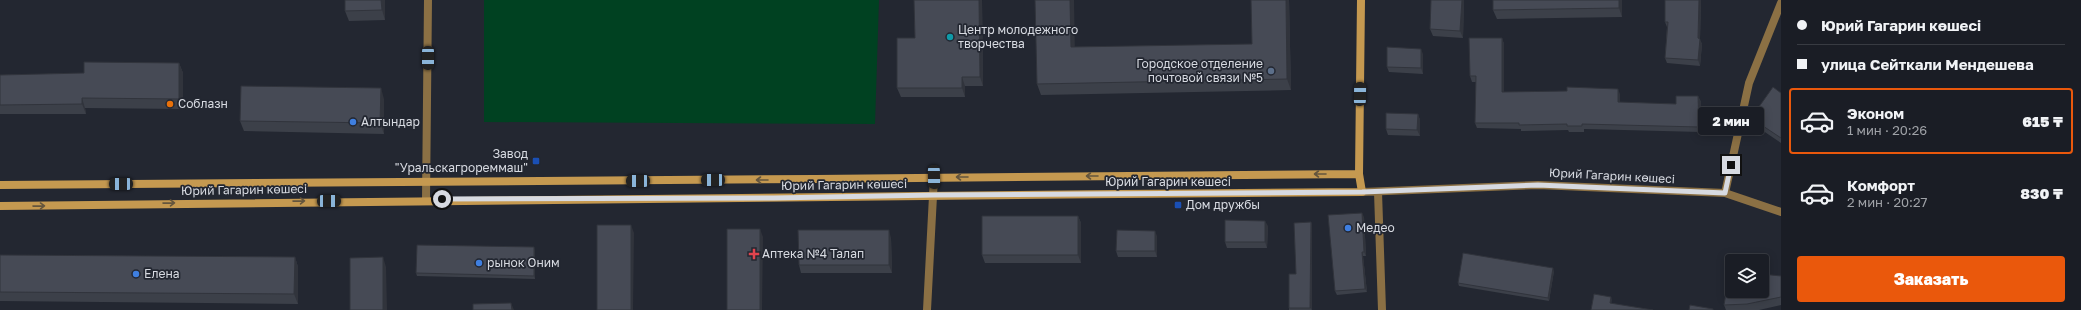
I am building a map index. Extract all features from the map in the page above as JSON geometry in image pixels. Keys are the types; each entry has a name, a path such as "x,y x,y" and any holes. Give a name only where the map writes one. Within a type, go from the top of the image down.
{"main road":[{"path":"1361,0 1358,174 1362,192"},
{"name":"Юрий Гагарин көшесі","path":"0,185 426,181 774,180 934,177 1358,174"},
{"name":"Юрий Гагарин көшесі","path":"0,206 426,199 766,198 934,195 1362,192"}],"street":[{"path":"426,199 428,0"},
{"path":"1725,193 1749,83 1781,3"},
{"path":"927,310 934,177"},
{"name":"Юрий Гагарин көшесі","path":"1362,192 1538,185 1725,193 1781,212"},
{"path":"1378,192 1382,310"}],"green space":[{"path":"484,0 879,0 875,124 484,122"}],"building":[{"path":"345,0 381,0 382,10 345,11"},
{"path":"914,0 979,0 980,77 962,77 962,88 897,88 897,38 915,38"},
{"path":"1035,0 1070,0 1071,47 1252,44 1251,0 1286,0 1287,79 1037,84"},
{"path":"1431,0 1462,0 1460,31 1430,29"},
{"path":"1493,0 1619,0 1619,8 1493,10"},
{"path":"1665,0 1699,0 1698,38 1700,39 1698,60 1665,58 1668,22 1665,22"},
{"path":"1469,38 1502,38 1502,92 1567,91 1567,87 1618,89 1618,102 1676,104 1676,96 1698,96 1699,127 1582,124 1582,126 1567,126 1567,124 1519,125 1519,123 1475,123 1476,76 1470,76"},
{"path":"1387,47 1421,49 1421,68 1387,67"},
{"path":"84,62 179,63 179,99 82,98 82,104 0,105 0,75 84,73"},
{"path":"241,86 381,88 380,123 240,121"},
{"path":"1773,87 1781,93 1781,138 1751,118"},
{"path":"1386,113 1418,114 1417,130 1386,129"},
{"path":"1362,213 1364,252 1362,252 1365,289 1335,291 1328,215"},
{"path":"982,216 1078,216 1078,255 982,255"},
{"path":"1225,220 1265,221 1265,242 1225,242"},
{"path":"1311,222 1310,308 1289,308 1289,274 1296,274 1294,223"},
{"path":"597,225 631,225 631,310 597,310"},
{"path":"727,229 760,229 760,310 727,310"},
{"path":"798,230 889,230 889,265 799,265"},
{"path":"1117,230 1155,231 1155,251 1116,251"},
{"path":"417,245 534,247 534,276 416,273"},
{"path":"1463,253 1553,268 1548,298 1458,283"},
{"path":"0,255 295,257 294,294 0,292"},
{"path":"383,257 383,310 350,310 350,258"},
{"path":"1769,275 1781,276 1781,297 1747,304 1724,305 1725,298 1769,298"},
{"path":"1594,294 1611,297 1610,303 1653,310 1591,310"},
{"path":"511,303 512,310 473,310 473,304"},
{"path":"1690,305 1713,309 1713,310 1689,310"}],"place":[{"name":"Центр молодежного творчества","path":"950,37"},
{"name":"Городское отделение почтовой связи №5","path":"1271,71"},
{"name":"Соблазн","path":"170,104"},
{"name":"Алтындар","path":"353,122"},
{"name":"Завод \"Уральскагрореммаш\"","path":"536,161"},
{"name":"Дом дружбы","path":"1178,205"},
{"name":"Медео","path":"1348,228"},
{"name":"Аптека №4 Талап","path":"754,254"},
{"name":"рынок Оним","path":"479,263"},
{"name":"Елена","path":"136,274"}],"route":[{"path":"442,199 774,198 934,195 1378,192 1538,185 1725,193 1731,165"}]}
